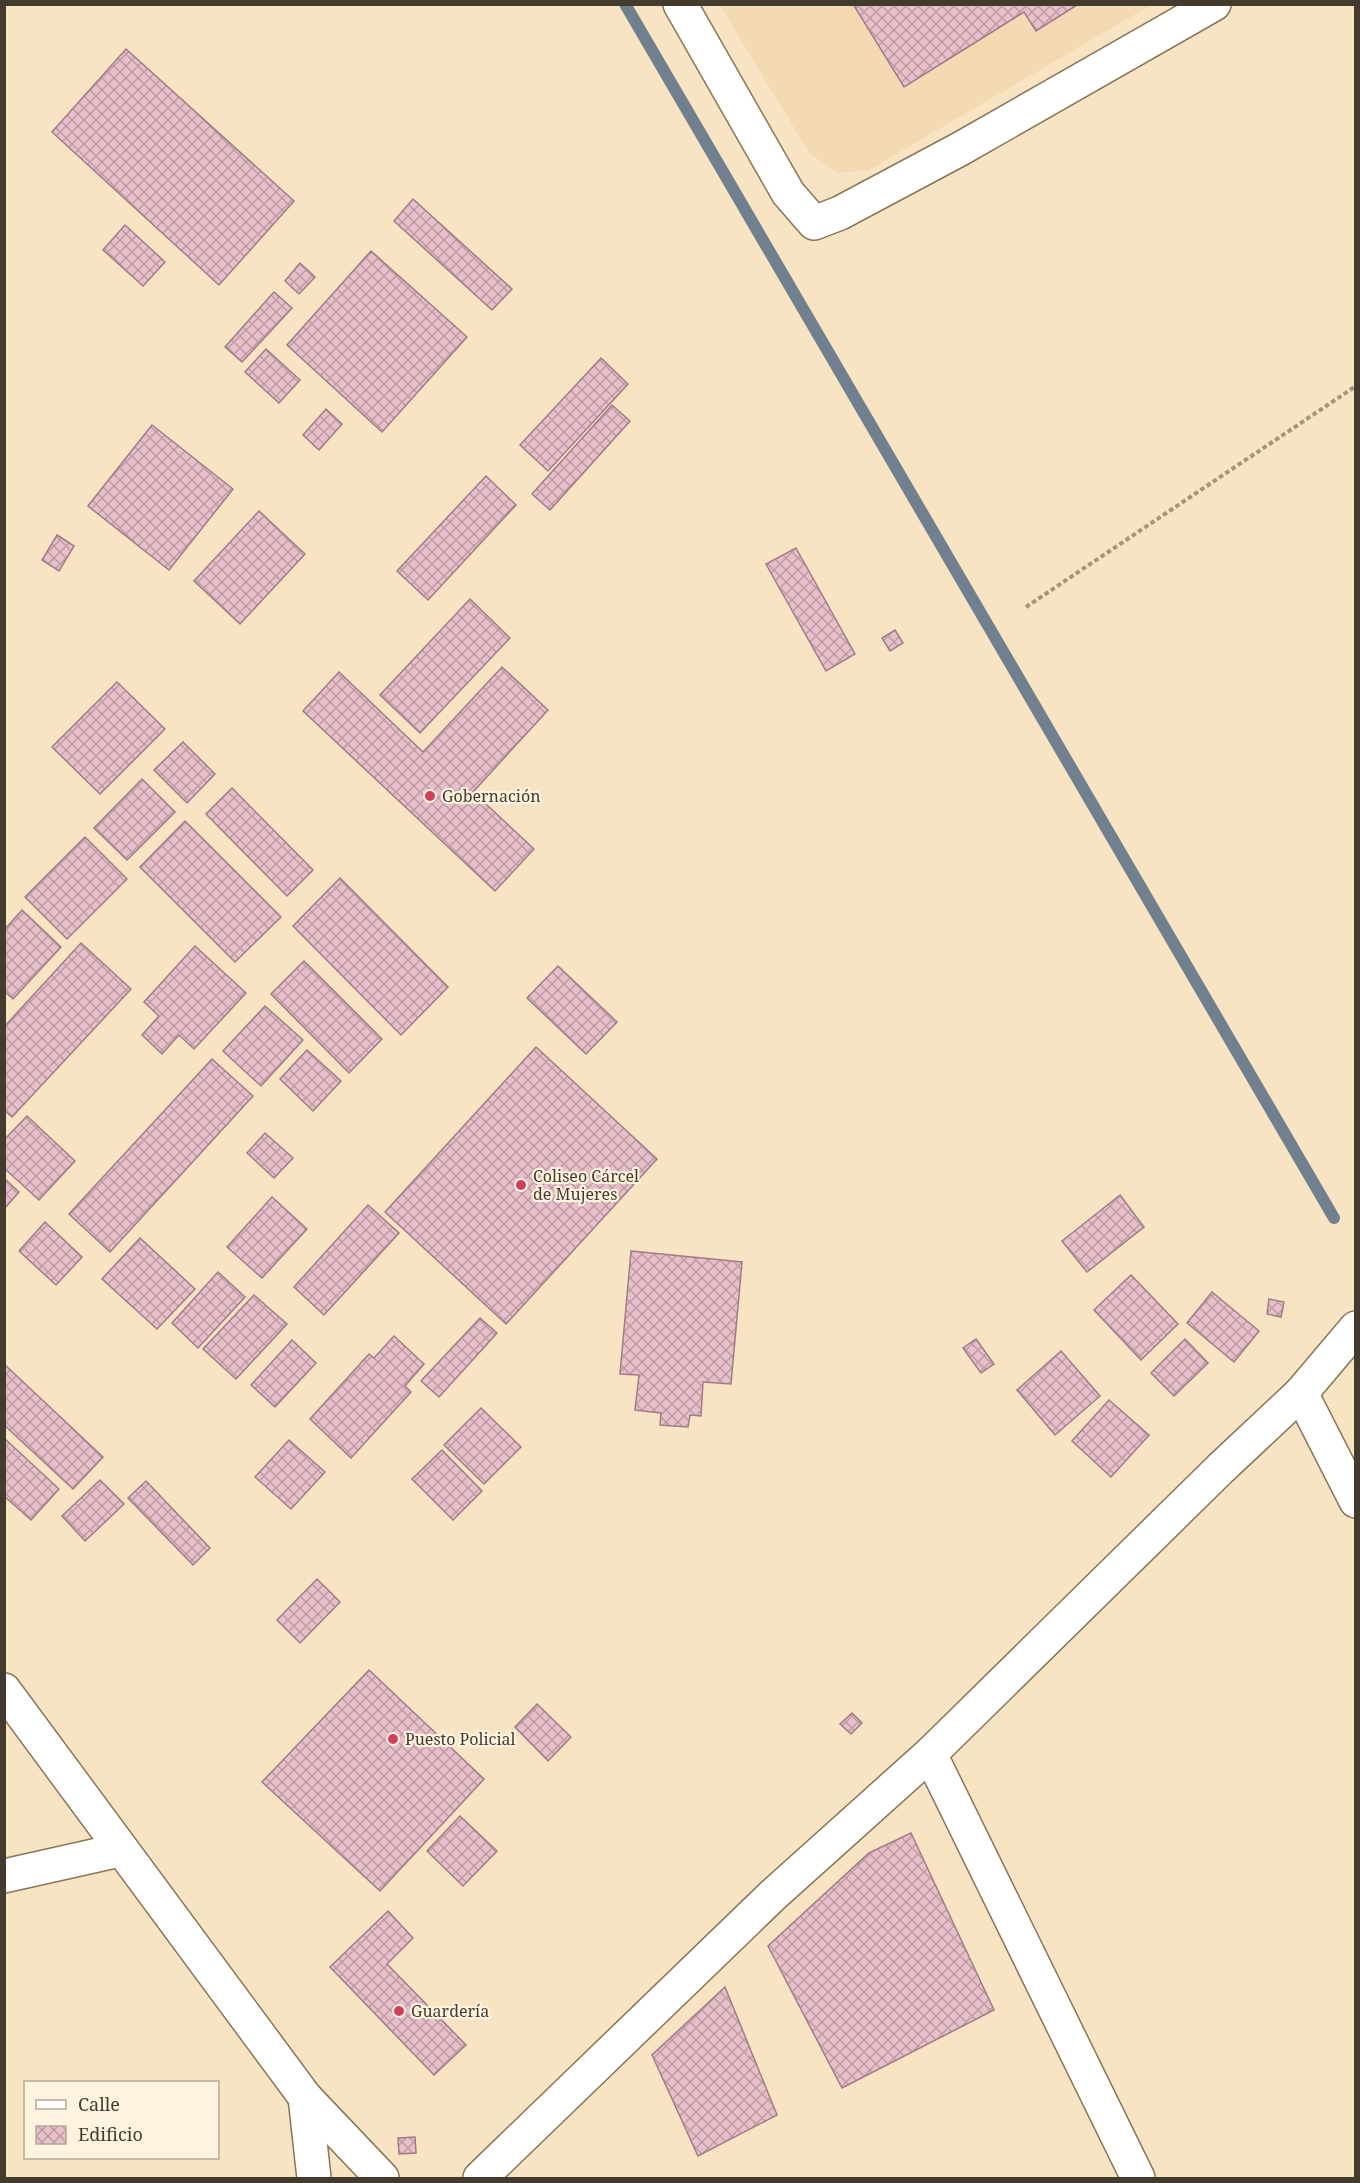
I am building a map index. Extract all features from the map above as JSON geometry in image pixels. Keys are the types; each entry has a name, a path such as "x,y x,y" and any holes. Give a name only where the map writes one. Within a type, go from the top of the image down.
{"street":[{"path":"680,4 788,193 814,223 840,213 960,149 1214,4"},
{"path":"480,2178 773,1895 930,1754 1220,1468 1301,1393 1356,1328"},
{"path":"1301,1393 1356,1501"},
{"path":"4,1690 120,1850 305,2097 382,2178"},
{"path":"930,1754 1138,2178"},
{"path":"4,1876 120,1850"},
{"path":"305,2097 314,2178"}],"path":[{"path":"1026,607 1356,386"}],"shaded area":[{"path":"720,5 1151,5 869,170 837,173 810,154"}],"building":[{"path":"853,4 1077,5 1036,31 1024,12 904,87"},
{"path":"126,49 294,201 219,285 52,132"},
{"path":"413,199 512,289 492,310 394,221"},
{"path":"125,225 165,262 143,286 103,250"},
{"path":"371,251 467,337 382,432 287,345"},
{"path":"300,263 315,277 299,294 285,281"},
{"path":"274,292 292,308 242,362 225,347"},
{"path":"266,349 300,380 279,403 245,372"},
{"path":"601,358 628,384 548,471 520,445"},
{"path":"612,405 630,421 550,510 532,494"},
{"path":"326,409 342,424 319,450 303,435"},
{"path":"152,425 233,489 169,570 88,506"},
{"path":"486,476 516,505 428,600 397,571"},
{"path":"259,511 305,554 240,624 194,581"},
{"path":"57,535 74,546 59,571 42,560"},
{"path":"796,548 855,654 826,671 766,564"},
{"path":"470,599 510,638 420,733 380,695"},
{"path":"895,630 903,643 890,651 882,638"},
{"path":"502,667 548,710 473,792 534,849 495,891 303,711 339,672 423,752"},
{"path":"117,682 165,729 100,794 52,747"},
{"path":"183,742 215,774 187,803 154,770"},
{"path":"142,779 175,812 127,860 94,828"},
{"path":"232,788 313,870 287,896 206,814"},
{"path":"185,821 281,917 235,962 140,867"},
{"path":"85,837 127,879 67,939 25,897"},
{"path":"340,878 448,987 401,1035 293,926"},
{"path":"22,910 61,947 13,999 4,991 4,930"},
{"path":"81,943 131,989 12,1117 4,1110 4,1027"},
{"path":"195,946 246,993 194,1049 179,1035 162,1054 142,1035 159,1016 144,1002"},
{"path":"304,961 382,1039 349,1073 271,994"},
{"path":"558,966 617,1022 586,1054 527,998"},
{"path":"265,1006 303,1040 261,1086 223,1051"},
{"name":"Coliseo Cárcel de Mujeres","path":"536,1047 657,1159 506,1324 385,1212"},
{"path":"307,1050 341,1081 313,1111 280,1079"},
{"path":"212,1059 253,1096 110,1252 69,1214"},
{"path":"27,1116 75,1161 39,1200 4,1168 4,1140"},
{"path":"265,1133 293,1158 274,1178 247,1153"},
{"path":"4,1178 19,1192 4,1209"},
{"path":"1120,1195 1144,1227 1087,1272 1062,1241"},
{"path":"272,1197 307,1229 262,1278 227,1247"},
{"path":"368,1205 399,1233 324,1315 294,1287"},
{"path":"45,1222 82,1257 56,1285 19,1251"},
{"path":"140,1238 195,1289 157,1329 102,1279"},
{"path":"631,1251 742,1262 731,1384 703,1382 701,1416 690,1415 688,1427 660,1425 661,1413 635,1410 639,1375 620,1374"},
{"path":"218,1272 245,1297 198,1348 172,1323"},
{"path":"1131,1275 1178,1324 1141,1360 1094,1310"},
{"path":"1212,1292 1259,1331 1234,1362 1187,1323"},
{"path":"254,1295 287,1324 236,1379 203,1349"},
{"path":"1269,1299 1284,1302 1281,1317 1267,1314"},
{"path":"480,1318 497,1333 439,1397 421,1381"},
{"path":"394,1336 424,1364 405,1386 411,1392 351,1458 310,1419 369,1354 374,1358"},
{"path":"976,1339 994,1364 981,1373 963,1348"},
{"path":"1185,1339 1208,1363 1174,1396 1151,1373"},
{"path":"292,1340 316,1363 275,1407 251,1385"},
{"path":"1061,1351 1100,1396 1055,1435 1017,1390"},
{"path":"4,1364 103,1457 73,1489 4,1425"},
{"path":"1109,1400 1149,1435 1111,1477 1072,1441"},
{"path":"481,1408 521,1447 484,1484 444,1445"},
{"path":"4,1438 59,1489 31,1520 4,1496"},
{"path":"289,1440 325,1472 291,1509 255,1477"},
{"path":"442,1450 482,1491 453,1520 412,1479"},
{"path":"100,1480 124,1504 85,1541 62,1516"},
{"path":"146,1481 210,1548 193,1565 128,1498"},
{"path":"317,1579 340,1602 300,1643 277,1620"},
{"path":"369,1670 484,1779 380,1891 262,1782"},
{"path":"537,1704 571,1737 548,1761 515,1727"},
{"path":"852,1713 862,1723 851,1734 840,1724"},
{"path":"460,1816 497,1851 463,1886 427,1851"},
{"path":"911,1833 994,2010 842,2088 768,1946 869,1853"},
{"path":"388,1911 413,1938 387,1964 466,2045 434,2075 330,1967"},
{"path":"725,1987 777,2115 698,2156 652,2055"},
{"path":"415,2137 416,2153 399,2154 398,2138"}],"waterway":[{"path":"625,4 1334,1218"}],"place":[{"name":"Gobernación","path":"430,796"},
{"name":"Coliseo Cárcel de Mujeres","path":"521,1185"},
{"name":"Puesto Policial","path":"393,1739"},
{"name":"Guardería","path":"399,2011"}]}
